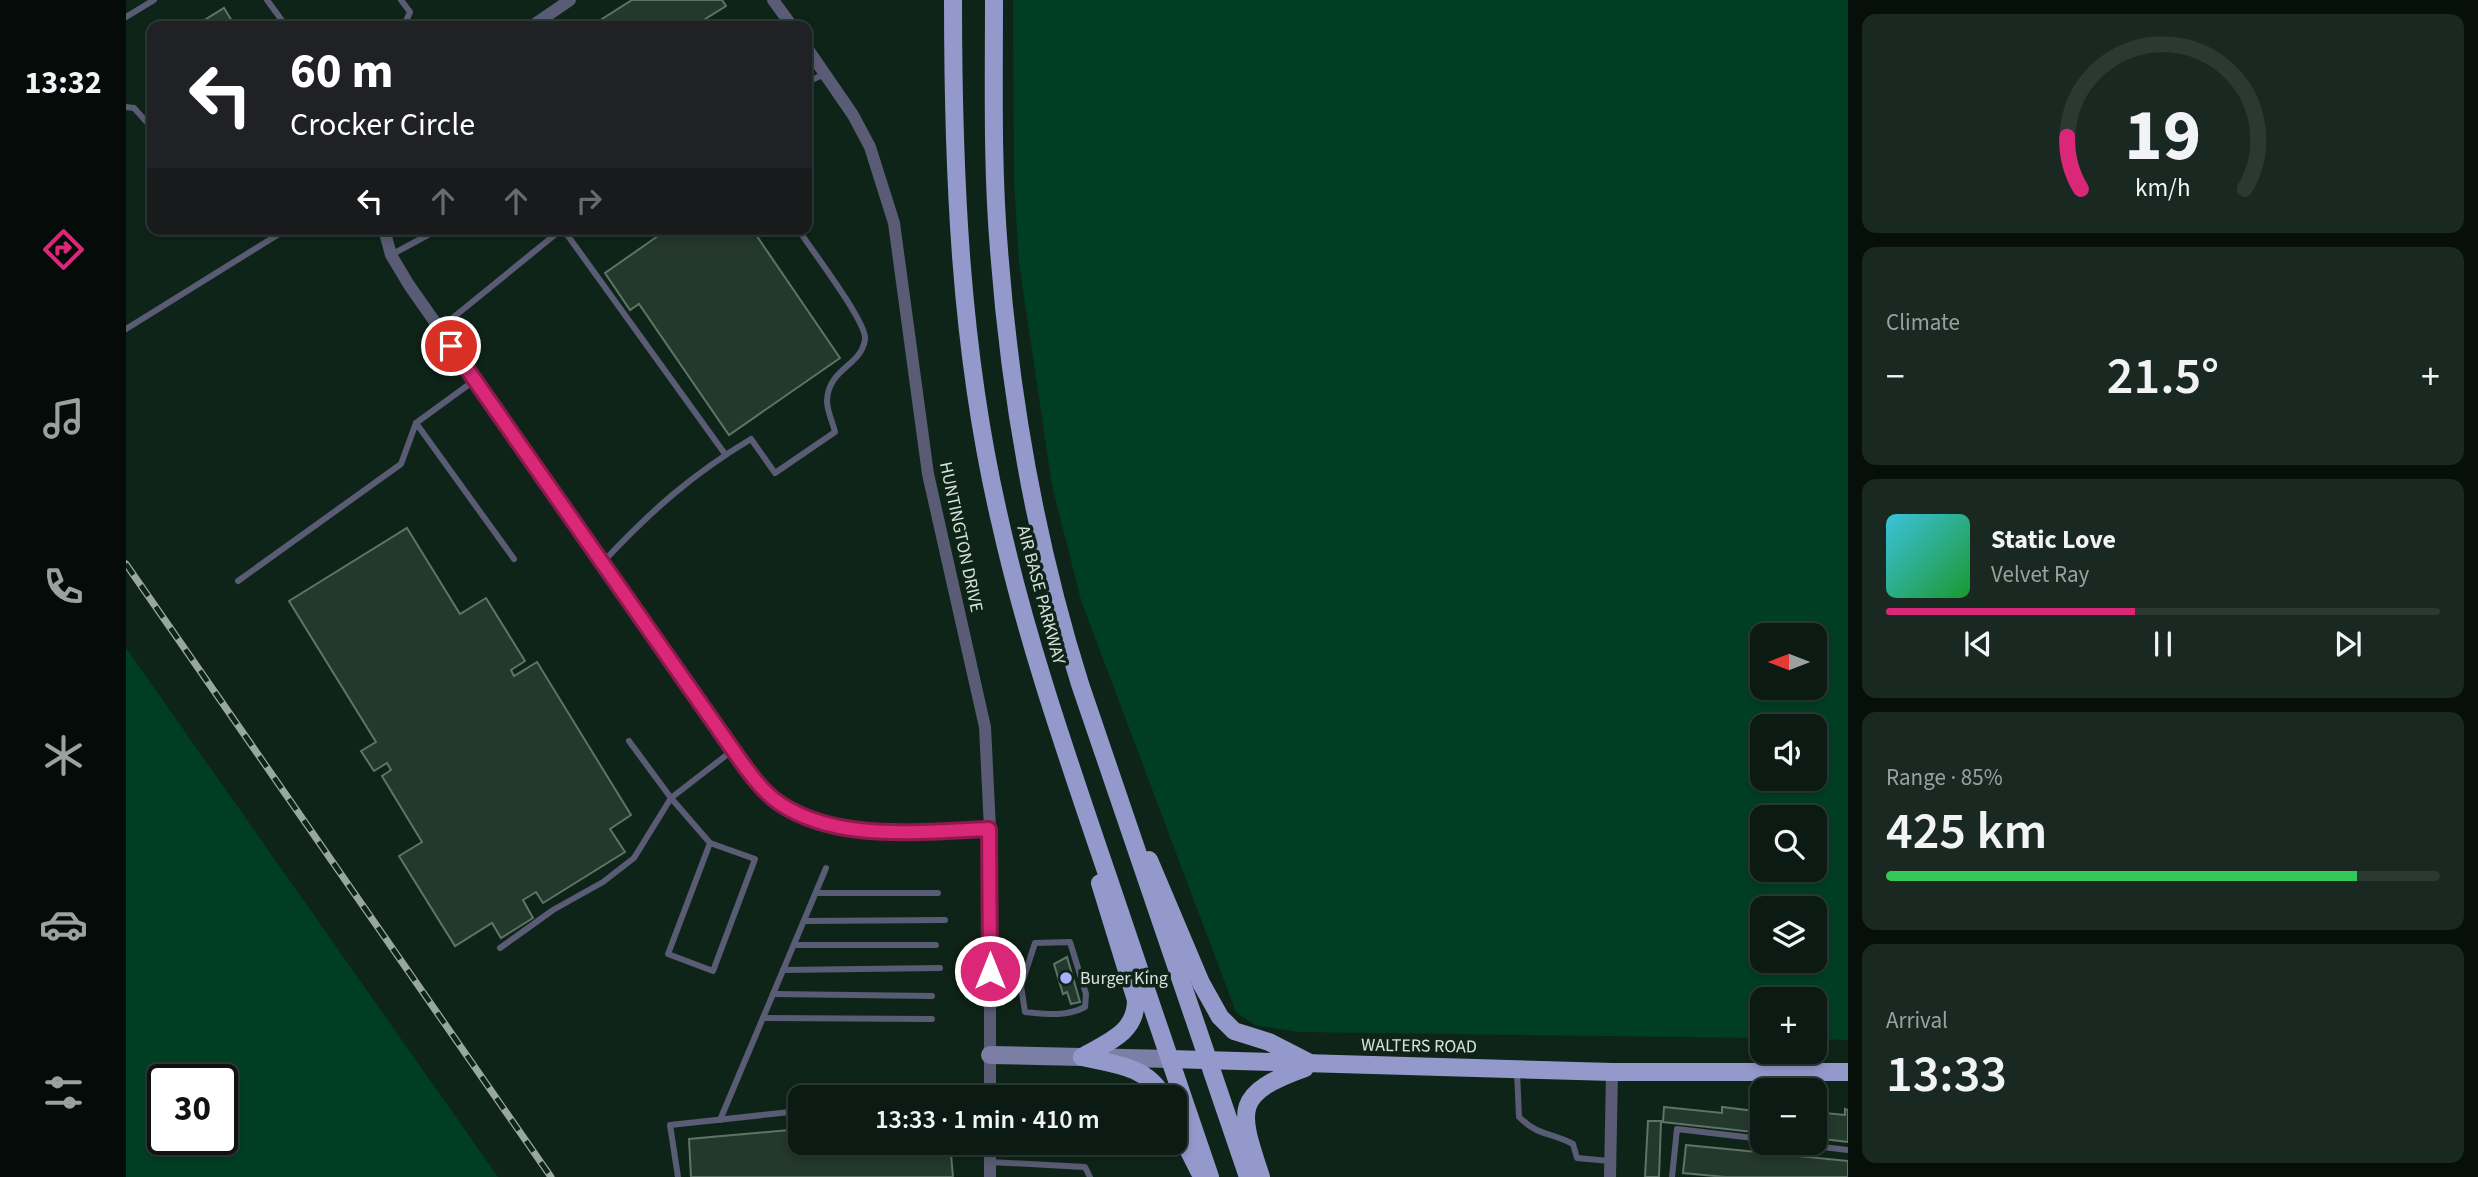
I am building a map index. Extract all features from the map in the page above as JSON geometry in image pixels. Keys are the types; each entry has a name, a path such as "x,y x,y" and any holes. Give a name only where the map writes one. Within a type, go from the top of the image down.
{"main road":[{"name":"AIR BASE PARKWAY","path":"953,0 956,198 975,383 999,520 1026,626 1210,1177"},
{"name":"AIR BASE PARKWAY","path":"994,0 998,248 1014,388 1035,513 1062,629 1248,1177"},
{"path":"1113,784 1172,909 1201,983 1220,1017 1234,1031 1269,1042 1315,1065"},
{"path":"1082,1056 1126,1032 1136,1010 1136,1000 1104,903 1084,806"},
{"path":"1082,1056 1137,1070 1155,1085"},
{"name":"WALTERS ROAD","path":"1170,1059 1612,1072 1848,1072"},
{"path":"1261,1177 1245,1128 1246,1112 1254,1091 1270,1080 1315,1065"},
{"path":"1187,1147 1202,1177"}],"street":[{"path":"539,21 570,0"},
{"path":"773,0 788,21"},
{"name":"HUNTINGTON DRIVE","path":"812,55 870,147 883,179 894,223 928,474 985,727 989,829 990,1085"},
{"path":"386,235 391,256 439,329 733,750 756,781 777,802 803,817 860,830 989,829"},
{"name":"WALTERS ROAD","path":"990,1055 1170,1059"},
{"path":"1610,1177 1612,1072"},
{"path":"990,1155 990,1177"}],"lane":[{"path":"126,17 154,0"},
{"path":"267,0 282,21"},
{"path":"401,0 410,12 406,21"},
{"path":"812,80 825,74"},
{"path":"126,107 134,108 147,122"},
{"path":"126,329 277,235"},
{"path":"391,256 428,235"},
{"path":"439,329 556,235"},
{"path":"567,235 725,454"},
{"path":"603,562 654,507 725,454 751,439 775,473 835,432 827,402 833,377 860,355 866,338 859,320 802,235"},
{"path":"238,581 401,464 416,423 475,380"},
{"path":"416,423 513,559"},
{"path":"629,741 671,798 710,843 755,859 713,971 668,954 710,843"},
{"path":"500,948 553,910 603,883 634,858 671,798 733,750"},
{"path":"720,1120 826,868"},
{"path":"816,893 938,893"},
{"path":"804,921 945,920"},
{"path":"1070,942 1086,994 1085,1007 1075,1012 1055,1014 1025,1012 1021,985 1035,943 1070,942"},
{"path":"794,945 936,945"},
{"path":"783,970 940,968"},
{"path":"773,994 932,996"},
{"path":"763,1018 932,1019"},
{"path":"1517,1070 1519,1117 1525,1124 1532,1130 1558,1136 1573,1144 1577,1158 1610,1161"},
{"path":"678,1177 670,1125 788,1112"},
{"path":"1672,1177 1677,1129 1750,1138"},
{"path":"1827,1148 1848,1150"},
{"path":"990,1161 1085,1167 1090,1177"}],"green space":[{"path":"1013,0 1848,0 1848,1040 1827,1039 1827,987 1750,987 1750,1038 1299,1032 1255,1025 1236,1012 1081,600 1052,485 1019,263 1014,184"},
{"path":"126,648 498,1177 126,1177"}],"building":[{"path":"632,0 722,0 726,6 702,21 599,21"},
{"path":"224,8 232,21 203,21"},
{"path":"659,235 756,235 840,358 729,435 639,304 630,310 605,273"},
{"path":"407,528 460,614 486,598 525,661 511,670 514,676 537,662 631,815 610,829 625,852 543,903 536,892 523,900 533,918 501,938 492,923 455,946 399,856 422,842 382,776 391,770 387,763 374,771 361,751 376,742 289,601"},
{"name":"Burger King","path":"1067,957 1080,1002 1071,1004 1067,992 1063,994 1054,964"},
{"path":"1664,1107 1722,1113 1722,1107 1750,1110 1750,1132 1663,1122"},
{"path":"1845,1109 1848,1110 1848,1142 1827,1139 1827,1113 1845,1115"},
{"path":"1648,1121 1661,1121 1659,1177 1645,1177"},
{"path":"788,1130 788,1155 951,1155 953,1177 691,1177 689,1139"},
{"path":"1686,1145 1750,1151 1750,1155 1787,1155 1848,1161 1848,1177 1725,1177 1683,1173"}],"railway":[{"path":"126,564 551,1177"}],"place":[{"name":"Burger King","path":"1066,978"}],"route":[{"path":"451,346 733,750 756,781 777,802 803,817 860,830 989,829 990,971"}]}
